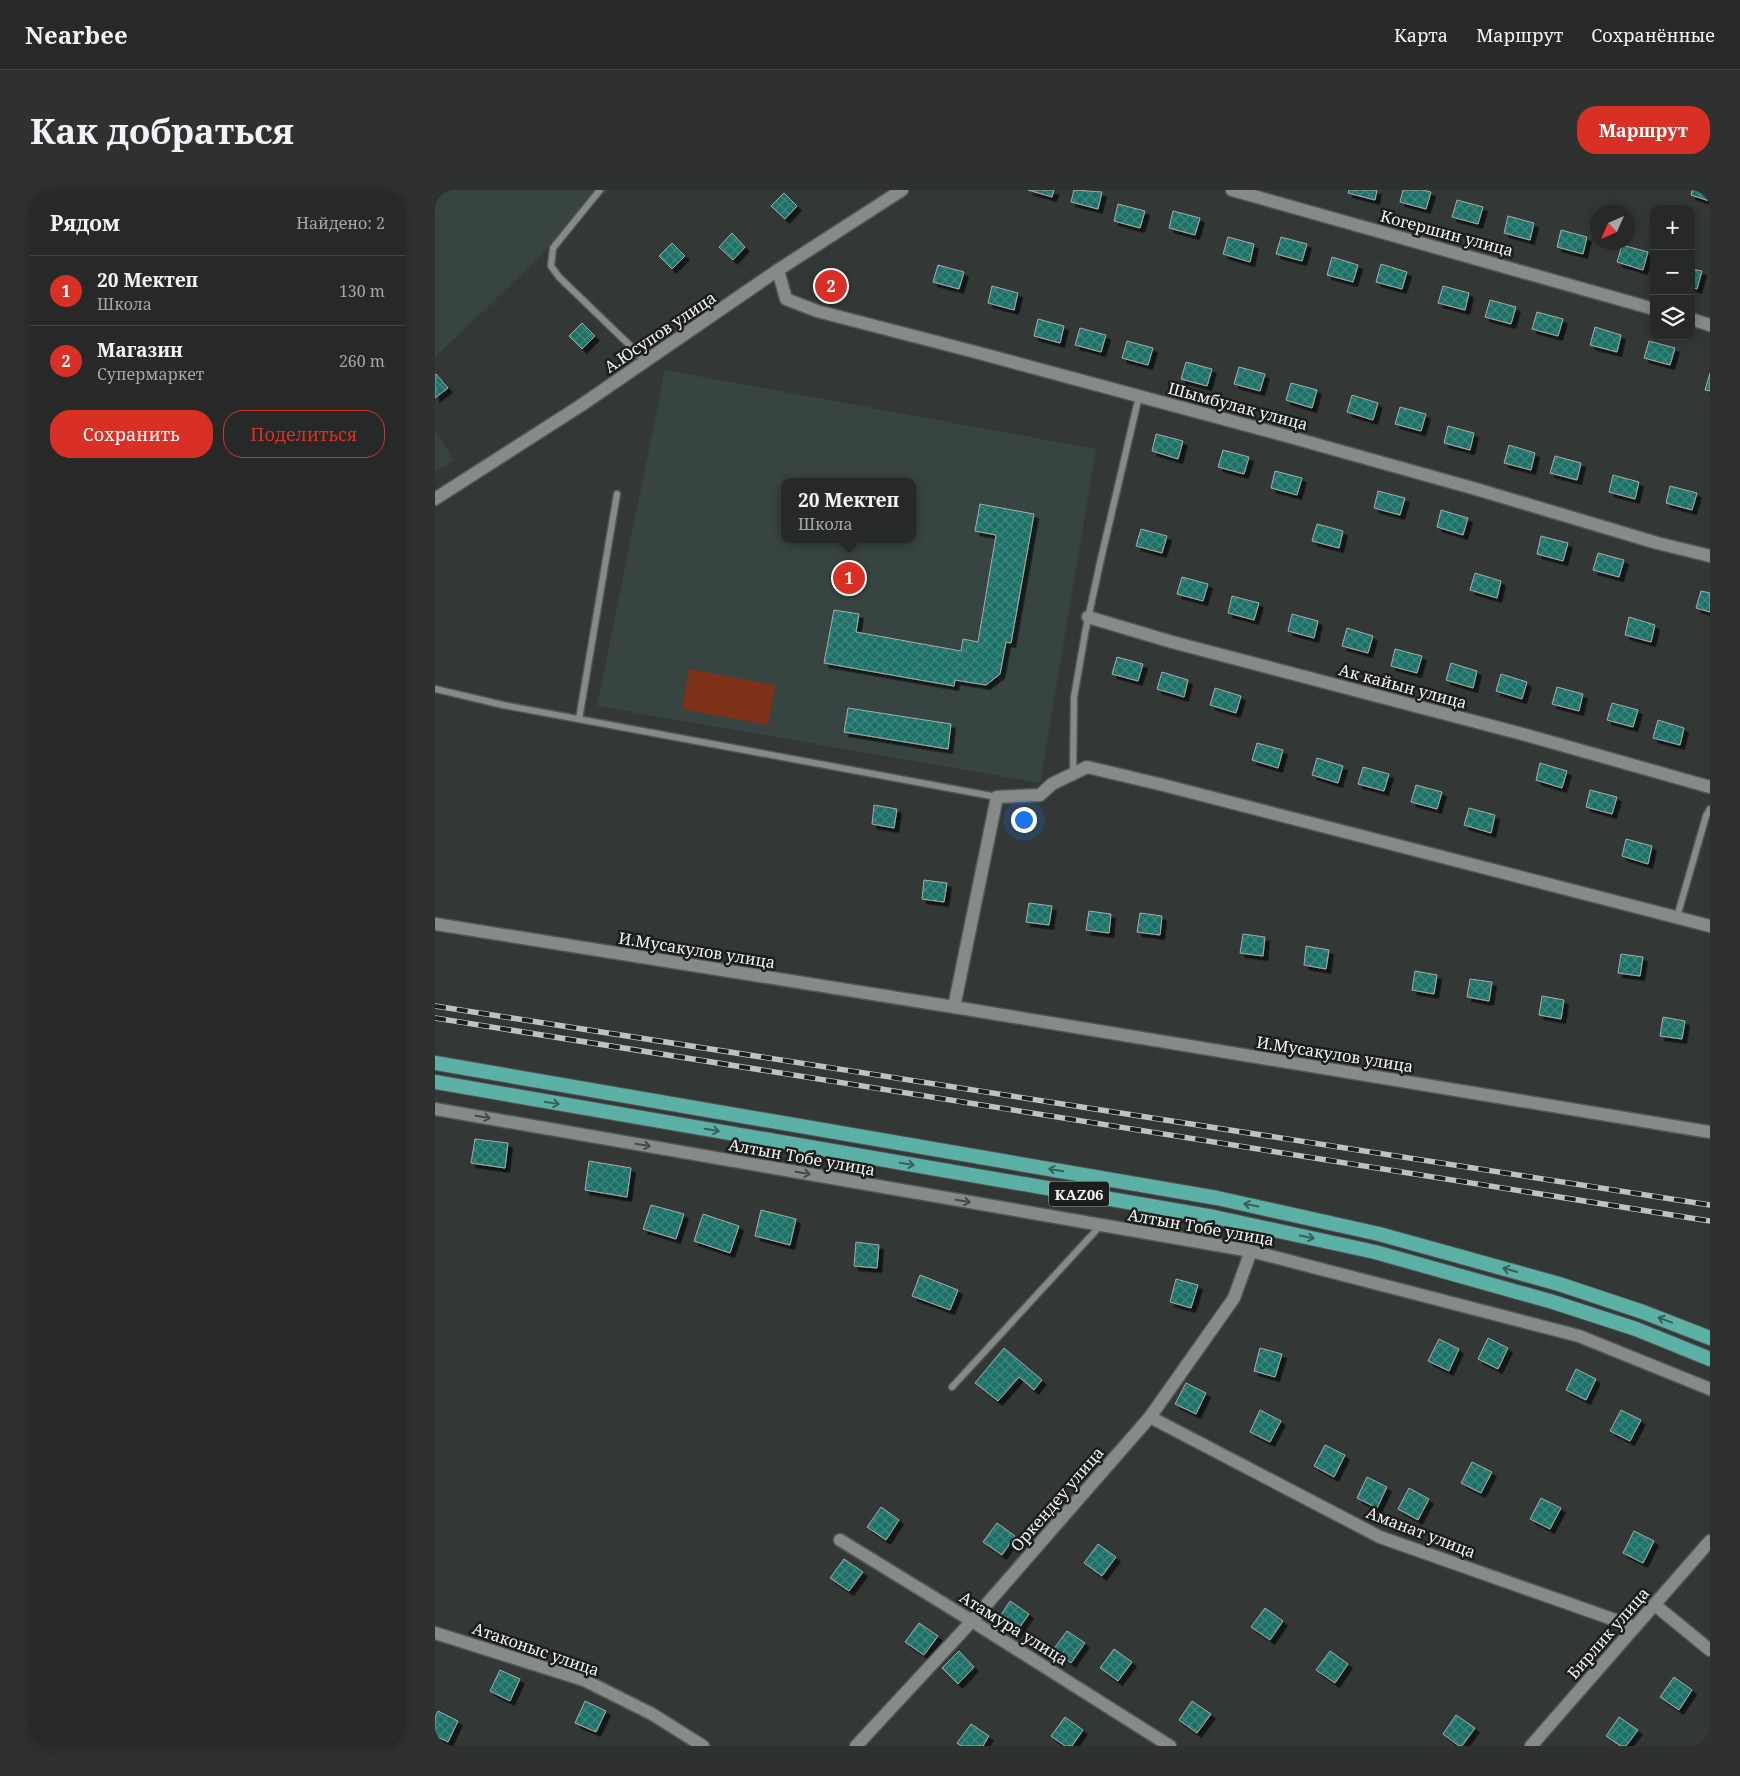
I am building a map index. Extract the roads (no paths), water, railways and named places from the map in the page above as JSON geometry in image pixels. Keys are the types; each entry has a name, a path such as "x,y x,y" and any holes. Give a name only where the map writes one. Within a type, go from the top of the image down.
{"highway":[{"name":"KАZ06","path":"435,1063 1207,1196 1284,1212 1379,1234 1559,1284 1643,1312 1710,1338"},
{"name":"KАZ06","path":"435,1082 1213,1217 1375,1252 1553,1302 1636,1329 1710,1359"}],"street":[{"name":"А.Юсупов улица","path":"435,498 580,406 778,270 902,190"},
{"name":"Когершин улица","path":"1232,190 1650,307"},
{"name":"Шымбулак улица","path":"778,270 786,299 817,311 1347,453 1657,543 1710,556"},
{"path":"1695,320 1710,325"},
{"name":"Ак кайын улица","path":"1088,617 1172,642 1526,735 1710,787"},
{"path":"954,1007 997,797 1040,795 1052,784 1087,767 1710,926"},
{"name":"И.Мусакулов улица","path":"435,924 954,1007 1710,1132"},
{"name":"Алтын Тобе улица","path":"435,1109 1251,1251 1579,1336 1710,1389"},
{"name":"Оркендеу улица","path":"856,1746 972,1621 1150,1417 1234,1298 1251,1251"},
{"name":"Аманат улица","path":"1150,1417 1379,1537 1635,1627"},
{"name":"Атамура улица","path":"840,1540 1170,1746"},
{"name":"Бирлик улица","path":"1531,1746 1710,1542"},
{"path":"1655,1605 1710,1650"},
{"name":"Атаконыс улица","path":"435,1633 584,1680 652,1714 703,1746"}],"lane":[{"path":"601,190 553,248 551,266 559,277 646,361"},
{"path":"1073,774 1074,697 1088,617 1139,396"},
{"path":"579,720 617,494"},
{"path":"435,689 579,720 997,797"},
{"path":"1677,917 1706,816 1710,808"},
{"path":"952,1388 1101,1225"}],"railway":[{"path":"435,1006 1710,1205"},
{"path":"435,1018 1710,1221"}],"place":[{"name":"Магазин","path":"831,286"},
{"name":"20 Мектеп","path":"849,578"}]}
